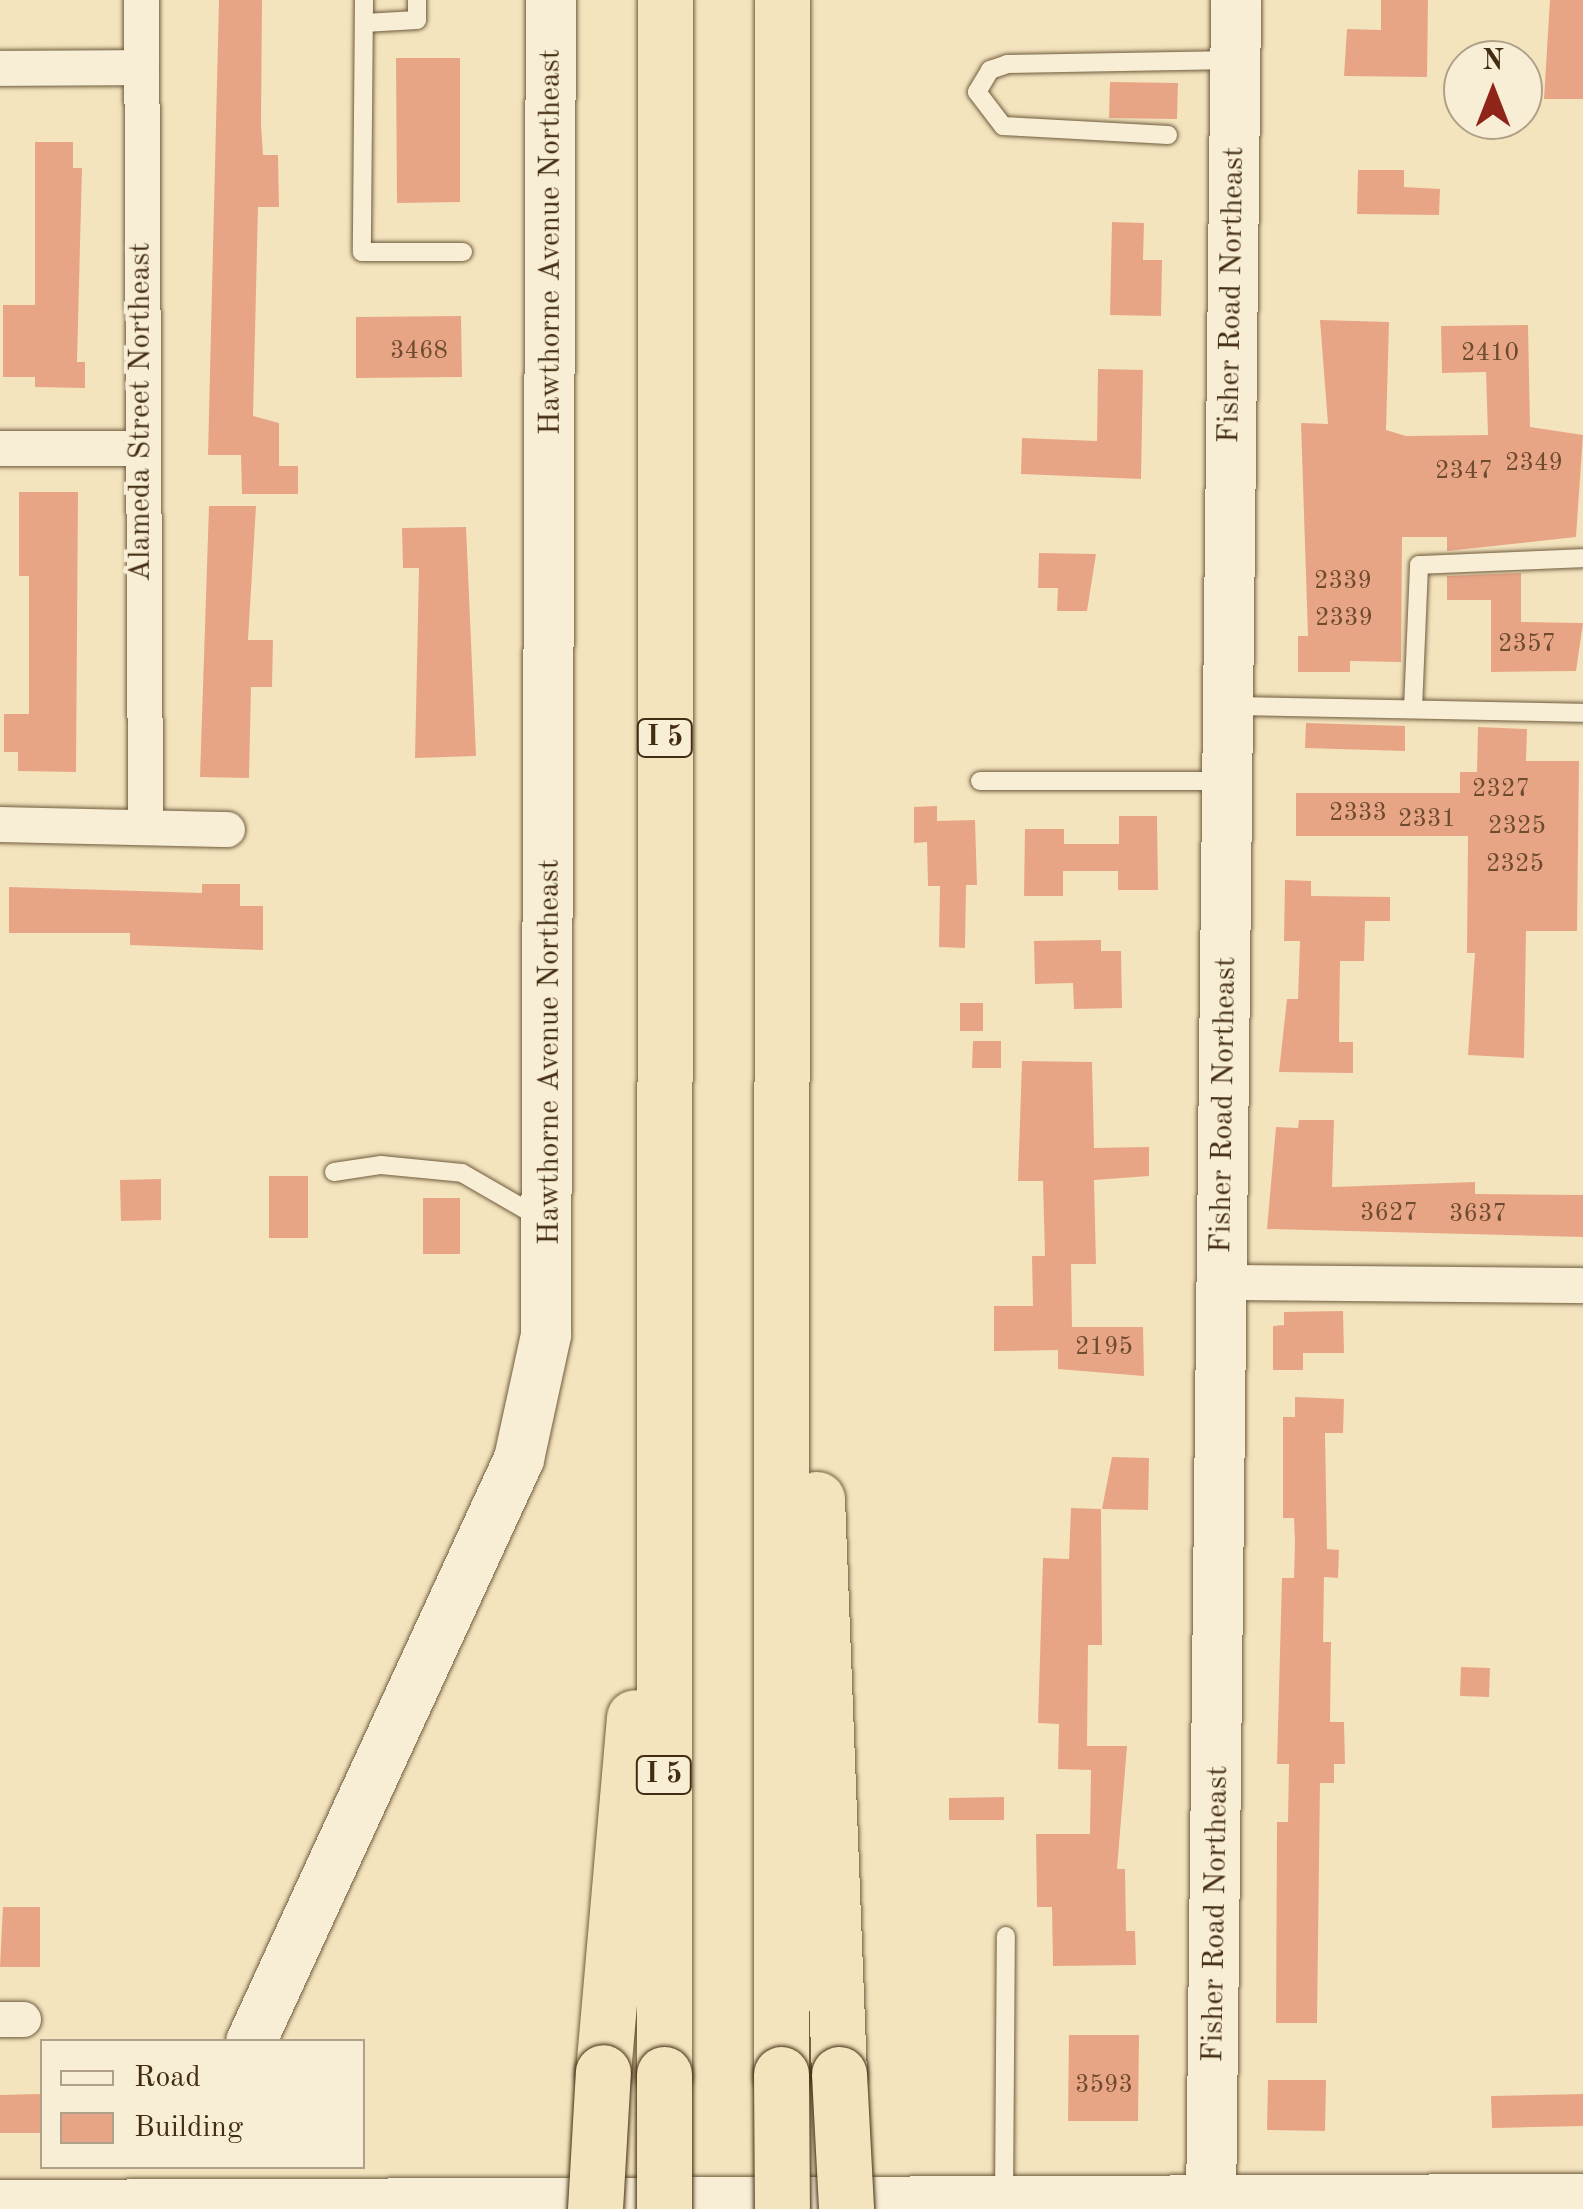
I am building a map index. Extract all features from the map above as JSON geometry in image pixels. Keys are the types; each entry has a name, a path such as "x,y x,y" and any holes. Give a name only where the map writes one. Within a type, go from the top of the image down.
{"highway":[{"name":"I 5","path":"664,2209 665,0"},
{"path":"782,0 782,2209"},
{"path":"782,943 814,1214 846,2209"},
{"path":"594,2209 628,1761 664,1476"}],"main road":[{"name":"Hawthorne Avenue Northeast","path":"252,2039 519,1459 546,1335 551,0"},
{"name":"Fisher Road Northeast","path":"1211,2204 1236,0"},
{"path":"0,2204 193,2194 1211,2204 1583,2199"}],"street":[{"name":"Alameda Street Northeast","path":"141,0 139,448 145,824"},
{"path":"0,68 141,67"},
{"path":"0,448 139,448"},
{"path":"0,824 227,828"},
{"path":"1222,1282 1583,1285"}],"lane":[{"path":"364,0 362,252 464,252"},
{"path":"364,23 417,20 417,0"},
{"path":"1168,135 1003,126 977,92 990,70 1007,64 1235,60"},
{"path":"1413,709 1419,564 1583,558"},
{"path":"1227,706 1583,713"},
{"path":"980,781 1227,781"},
{"path":"334,1172 381,1165 462,1173 549,1223"},
{"path":"1004,2200 1006,1936"}],"building":[{"path":"219,0 262,0 263,155 278,155 279,207 258,207 253,416 279,423 279,466 298,466 298,494 242,494 241,455 208,455"},
{"path":"1381,0 1428,0 1427,77 1344,76 1347,29 1381,30"},
{"path":"1550,0 1583,0 1583,99 1544,99"},
{"path":"396,58 460,58 460,202 397,203"},
{"path":"1110,82 1178,83 1177,119 1109,118"},
{"path":"35,142 73,142 73,168 82,168 77,362 85,362 85,388 35,387 35,377 3,377 3,305 35,305"},
{"path":"1358,170 1404,170 1404,187 1440,189 1439,215 1357,214"},
{"path":"1112,222 1144,223 1143,260 1162,260 1161,316 1110,315"},
{"path":"461,316 462,377 356,378 356,317"},
{"path":"1320,320 1389,322 1386,430 1406,436 1488,435 1486,372 1442,373 1441,326 1528,325 1530,427 1583,435 1576,537 1447,551 1447,537 1402,537 1401,662 1350,661 1350,672 1298,672 1298,636 1308,636 1301,423 1328,424"},
{"path":"1098,369 1143,370 1141,479 1021,474 1022,438 1097,441"},
{"path":"19,492 78,492 76,772 18,771 18,752 4,752 4,714 29,714 29,576 19,576"},
{"path":"209,506 256,506 248,640 273,640 272,687 251,687 249,778 200,777"},
{"path":"466,527 476,756 415,758 419,568 403,568 402,528"},
{"path":"1039,553 1096,554 1087,611 1057,611 1058,588 1038,588"},
{"path":"1521,573 1521,622 1583,623 1576,671 1491,672 1491,600 1447,600 1447,576"},
{"path":"1306,723 1405,726 1405,751 1305,748"},
{"path":"1478,727 1527,729 1526,761 1579,761 1577,931 1526,931 1524,1058 1468,1055 1475,953 1467,953 1468,836 1296,836 1296,793 1460,793 1460,772 1477,772"},
{"path":"937,806 937,821 975,820 977,885 966,885 965,948 939,947 940,886 928,886 927,842 914,843 914,807"},
{"path":"1119,816 1157,816 1158,890 1118,890 1118,871 1063,871 1063,896 1024,896 1025,829 1064,829 1064,844 1119,844"},
{"path":"1285,880 1311,881 1311,896 1390,897 1390,921 1365,921 1364,961 1340,961 1339,1042 1353,1042 1353,1073 1279,1072 1287,999 1298,999 1300,941 1284,941"},
{"path":"202,884 240,884 240,906 263,906 263,950 130,945 130,933 9,933 9,887 202,893"},
{"path":"1101,940 1101,951 1121,951 1122,1008 1074,1009 1073,983 1035,984 1034,941"},
{"path":"960,1003 983,1003 983,1031 960,1031"},
{"path":"973,1041 1001,1041 1001,1068 972,1068"},
{"path":"1022,1061 1092,1062 1094,1148 1149,1147 1149,1176 1094,1180 1096,1264 1071,1264 1072,1327 1143,1327 1144,1376 1058,1369 1058,1350 994,1351 994,1306 1033,1306 1032,1256 1045,1256 1043,1181 1018,1181"},
{"path":"1299,1120 1334,1120 1332,1187 1475,1182 1475,1194 1583,1195 1583,1237 1267,1229 1276,1127 1298,1128"},
{"path":"269,1176 308,1176 308,1238 269,1238"},
{"path":"161,1179 161,1220 121,1221 120,1180"},
{"path":"423,1198 460,1198 460,1254 423,1254"},
{"path":"1343,1311 1344,1353 1303,1353 1303,1370 1273,1370 1273,1326 1284,1325 1284,1312"},
{"path":"1295,1397 1344,1399 1343,1433 1325,1433 1327,1549 1339,1550 1338,1578 1324,1577 1323,1642 1331,1642 1330,1722 1344,1722 1345,1764 1334,1764 1334,1783 1320,1783 1317,2023 1276,2023 1277,1822 1288,1822 1289,1764 1277,1764 1282,1578 1294,1578 1295,1542 1294,1518 1283,1518 1283,1417 1295,1417"},
{"path":"1112,1457 1149,1458 1148,1510 1102,1509"},
{"path":"1071,1508 1101,1509 1102,1645 1088,1645 1087,1746 1127,1746 1117,1869 1125,1869 1126,1931 1135,1931 1136,1965 1053,1966 1052,1907 1037,1907 1036,1834 1090,1834 1091,1770 1058,1769 1059,1724 1038,1723 1043,1558 1069,1559"},
{"path":"1461,1667 1490,1668 1489,1697 1460,1696"},
{"path":"1004,1797 1004,1820 949,1820 949,1798"},
{"path":"3,1907 40,1907 40,1967 0,1967"},
{"path":"1069,2035 1139,2035 1138,2121 1068,2121"},
{"path":"1268,2080 1326,2080 1325,2131 1267,2130"},
{"path":"40,2094 40,2133 0,2133 0,2095"},
{"path":"1583,2094 1583,2126 1492,2128 1491,2096"}]}
